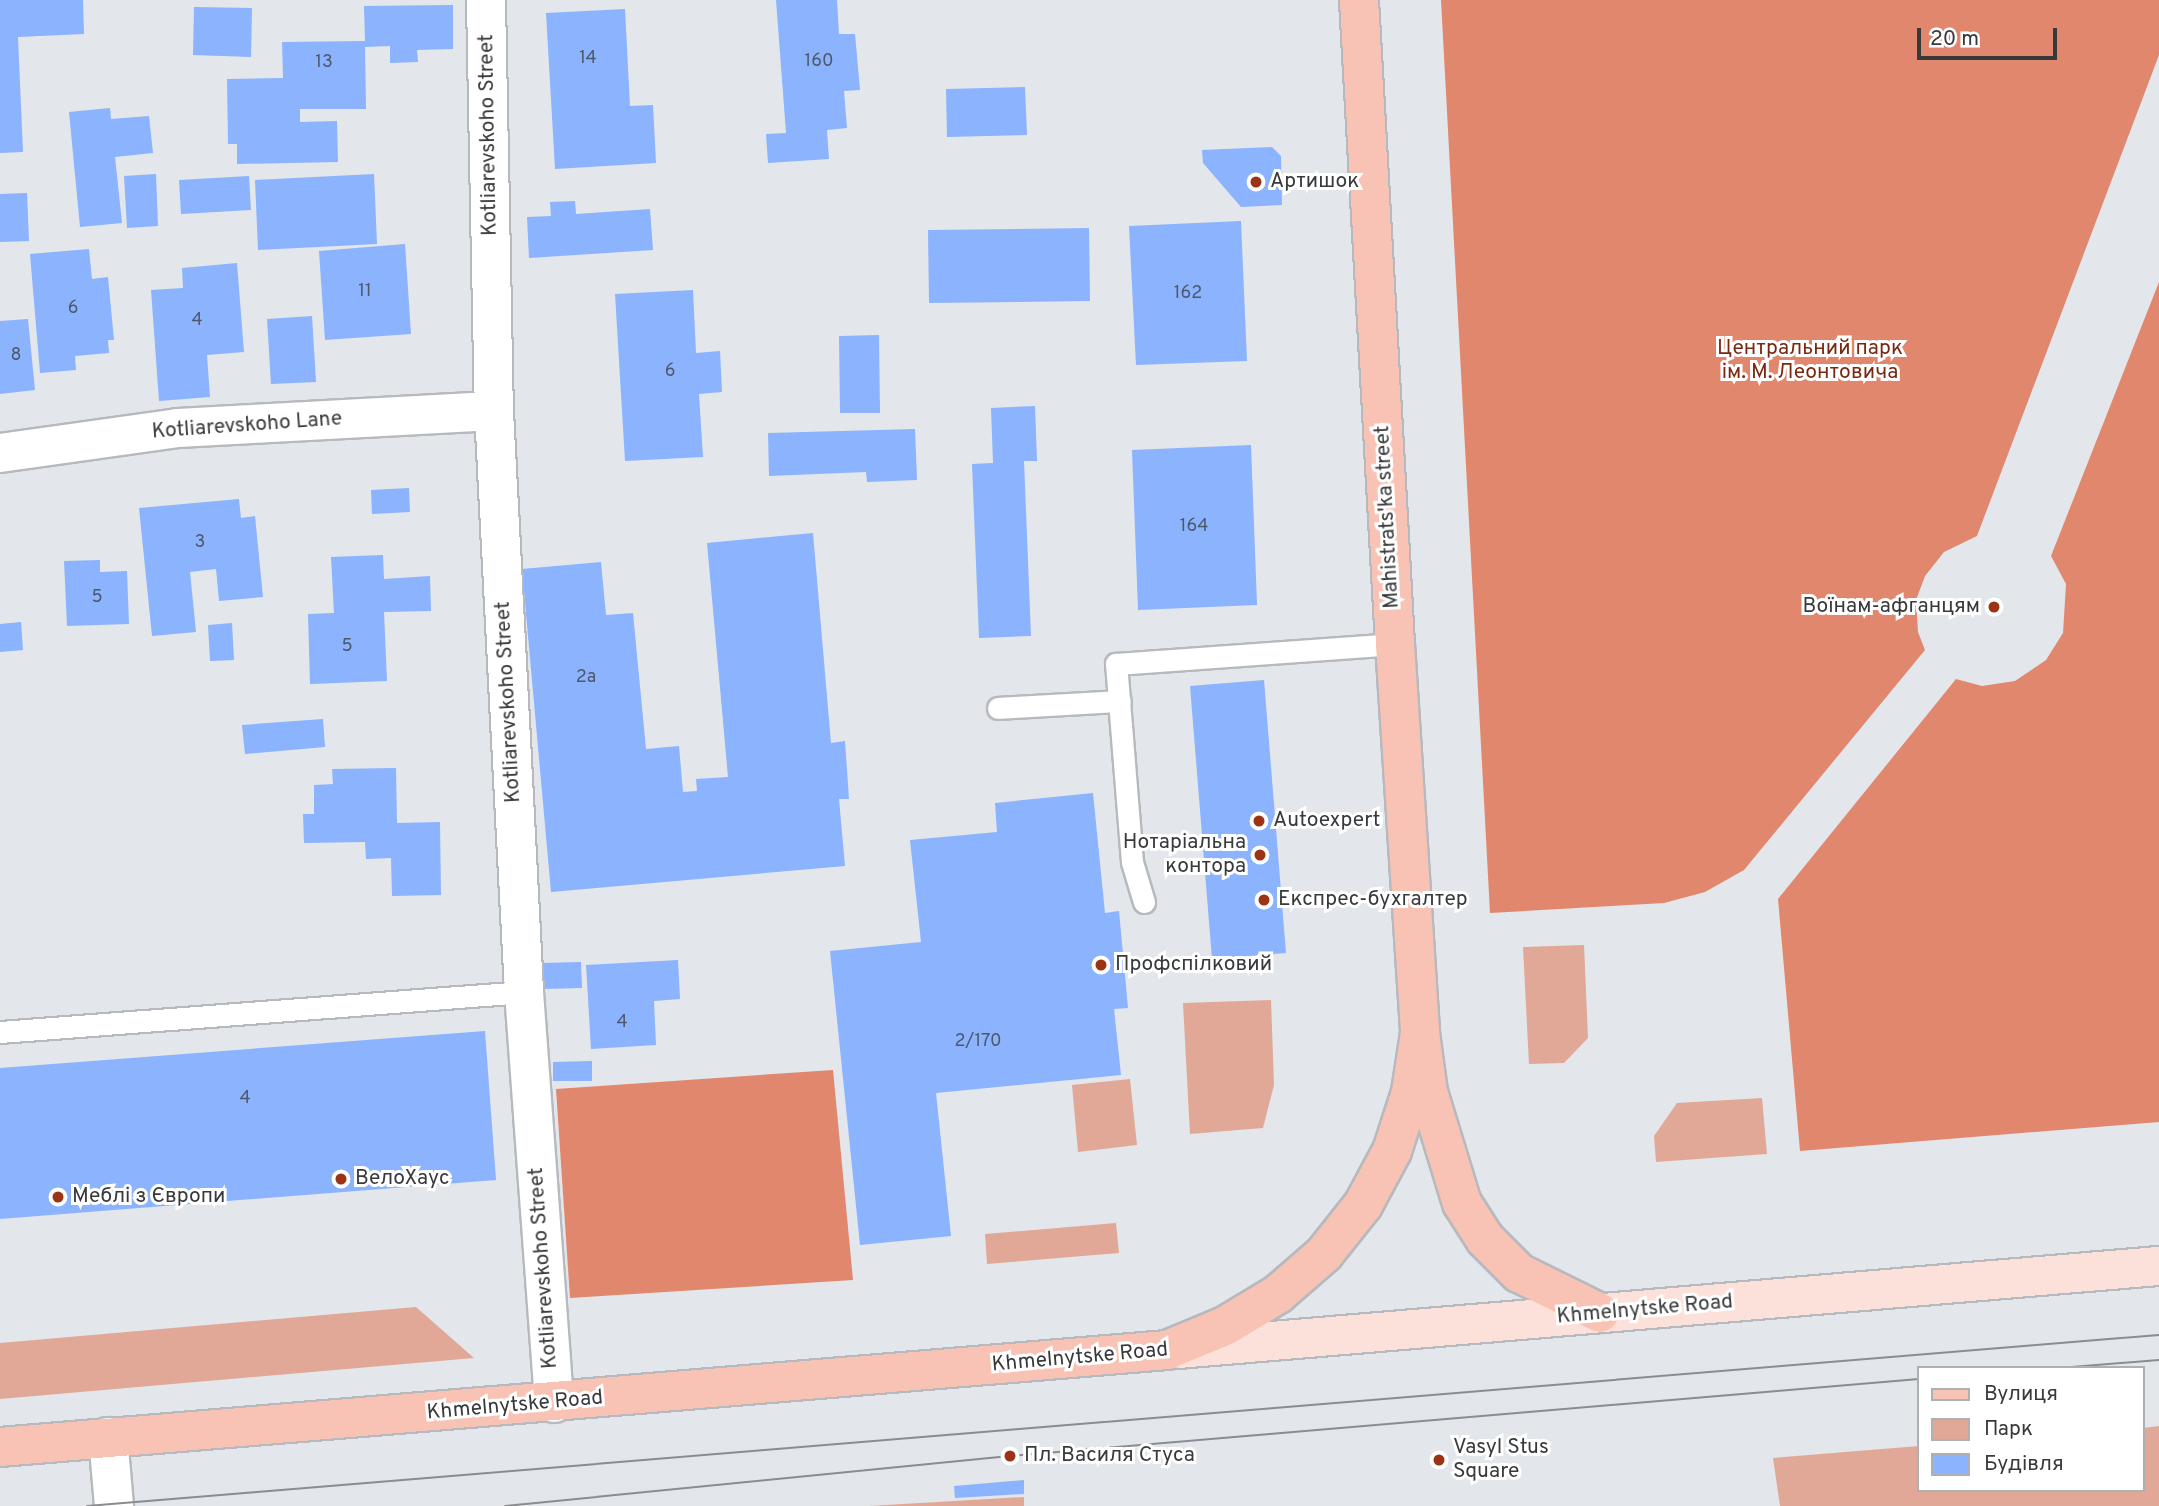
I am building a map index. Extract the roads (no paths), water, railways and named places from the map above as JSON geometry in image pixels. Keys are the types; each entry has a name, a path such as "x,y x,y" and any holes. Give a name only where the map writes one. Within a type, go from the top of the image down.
{"main road":[{"name":"Mahistrats'ka street","path":"1359,0 1420,1033"},
{"path":"1420,1033 1428,1092 1462,1203 1485,1239 1519,1273 1600,1313"},
{"path":"1167,1350 1225,1326 1278,1294 1324,1254 1355,1215 1392,1151 1412,1092 1420,1033"},
{"name":"Khmelnytske Road","path":"0,1447 554,1403 2159,1266"}],"street":[{"name":"Kotliarevskoho Street","path":"486,0 494,411 524,992 554,1403"},
{"name":"Kotliarevskoho Lane","path":"0,453 178,428 494,411"},
{"path":"108,1437 114,1506"}],"lane":[{"path":"1144,902 1132,862 1116,664 1395,644"},
{"path":"998,708 1119,701"},
{"path":"0,1032 524,992"}],"tram line":[{"path":"87,1506 2159,1335"},
{"path":"2084,1366 2159,1360"},
{"path":"505,1506 1010,1456 1918,1379"}],"place":[{"name":"Артишок","path":"1256,182"},
{"name":"Воїнам-афганцям","path":"1994,607"},
{"name":"Autoexpert","path":"1259,821"},
{"name":"Нотаріальна контора","path":"1260,855"},
{"name":"Експрес-бухгалтер","path":"1264,900"},
{"name":"Профспілковий","path":"1101,965"},
{"name":"ВелоХаус","path":"341,1179"},
{"name":"Меблі з Європи","path":"58,1197"},
{"name":"Пл. Василя Стуса","path":"1010,1456"},
{"name":"Vasyl Stus Square","path":"1439,1460"}],"park label":[{"name":"Центральний парк ім. М. Леонтовича","path":"1810,361"}]}
